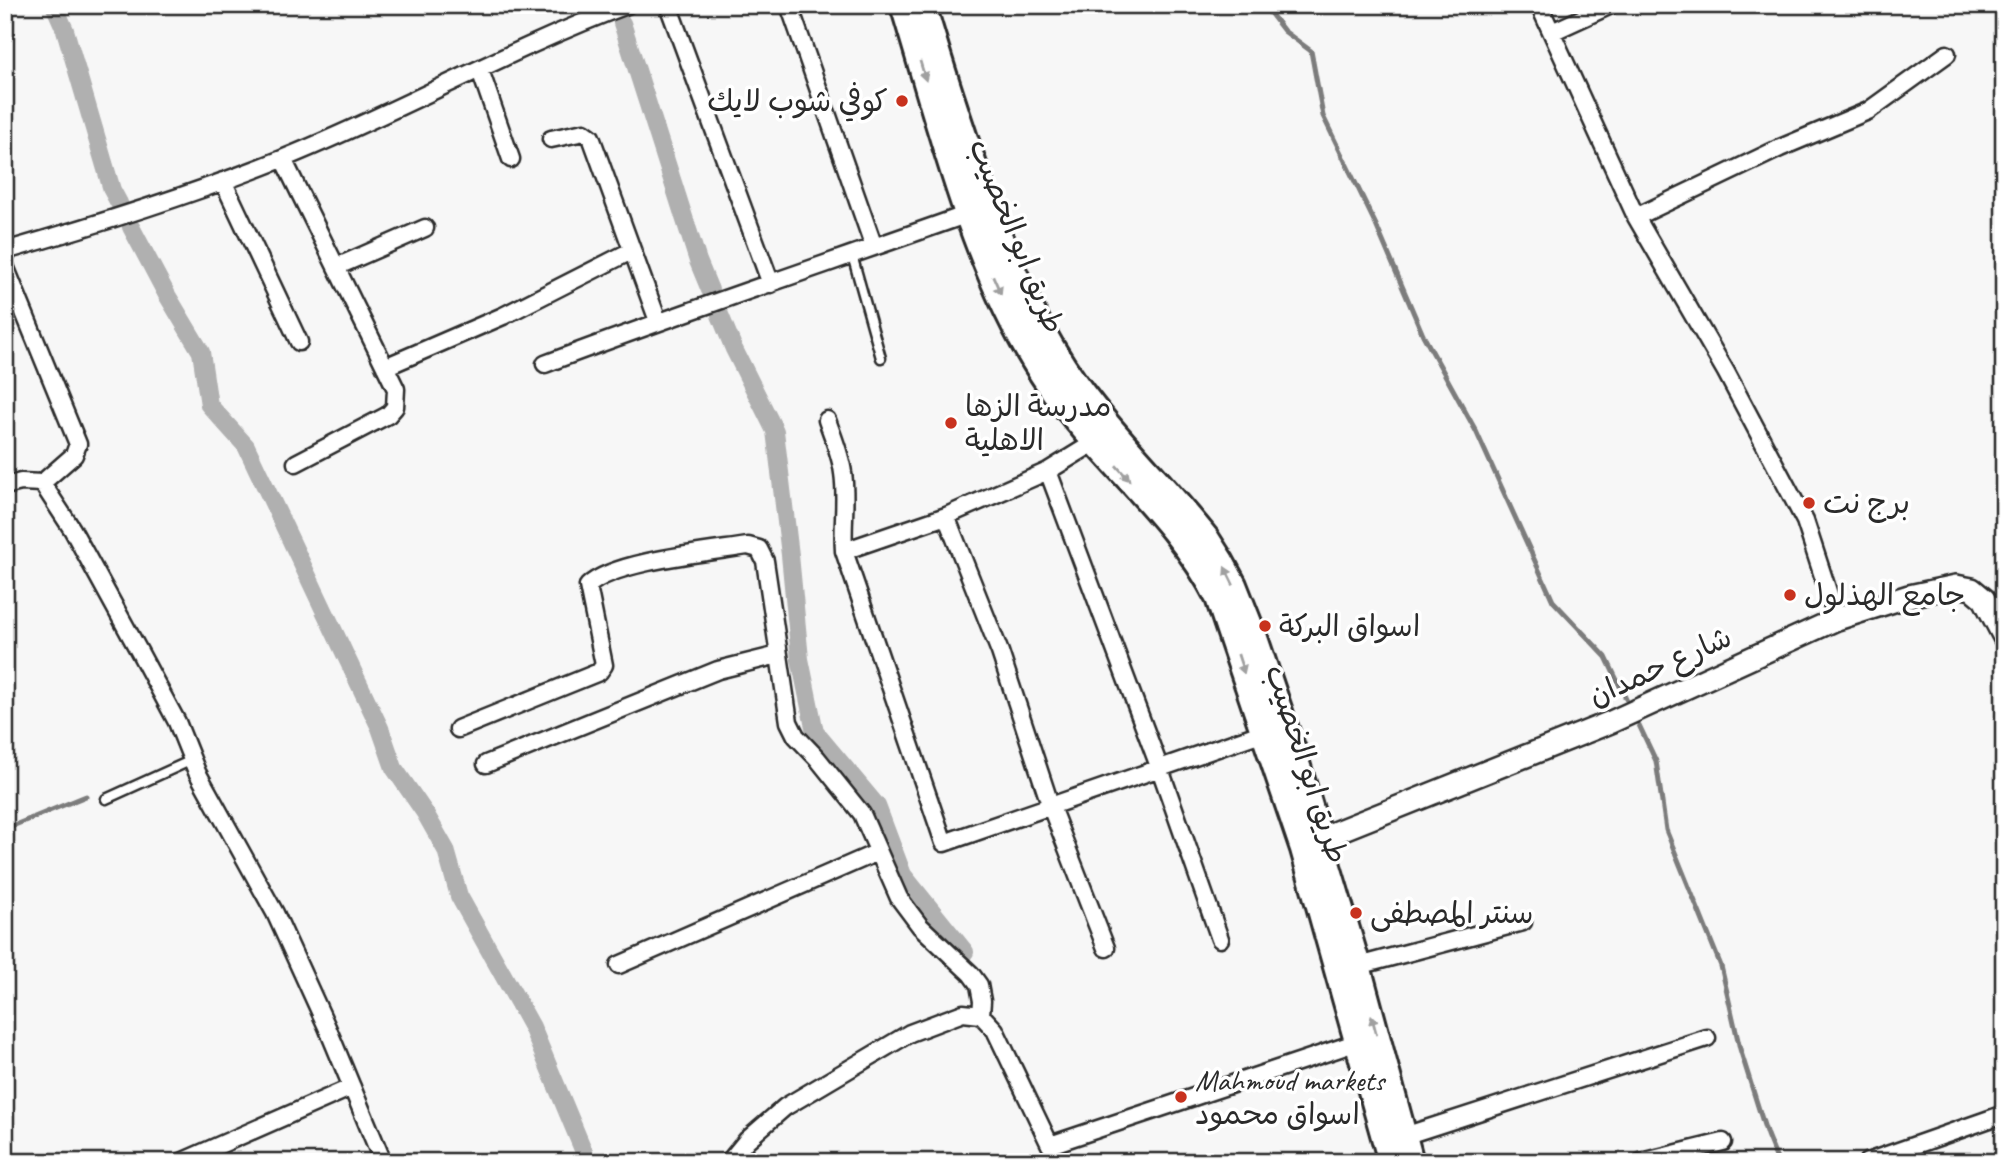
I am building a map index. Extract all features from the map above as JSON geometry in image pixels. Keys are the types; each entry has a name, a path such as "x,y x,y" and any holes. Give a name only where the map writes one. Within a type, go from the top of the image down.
{"main road":[{"name":"طريق ابو الخصيب","path":"903,5 951,128 1025,301 1050,346 1095,409 1192,521 1221,561 1255,638 1321,838 1411,1162"},
{"name":"طريق ابو الخصيب","path":"923,5 968,214 997,286 1025,344 1050,385 1095,442 1183,541 1208,578 1226,618 1303,849 1391,1162"},
{"name":"شارع حمدان","path":"1321,838 1611,722 1837,619 1909,596 1965,586 1984,598 2004,636"}],"street":[{"path":"5,251 96,225 283,159 586,20 627,5"},
{"path":"668,5 771,284"},
{"path":"789,5 874,247"},
{"path":"1539,5 1636,216 1726,372 1805,521 1837,619"},
{"path":"1552,32 1611,5"},
{"path":"1636,216 1780,148 1868,111 1947,54"},
{"path":"480,70 511,159"},
{"path":"551,139 584,132 591,137 658,321"},
{"path":"283,159 396,389 395,407 388,415 296,463"},
{"path":"223,180 299,342"},
{"path":"545,363 968,214"},
{"path":"336,267 425,228"},
{"path":"385,367 503,316 631,251"},
{"path":"5,266 78,444 74,455 41,483 21,482 5,486"},
{"path":"827,420 843,471 844,551 944,843 1264,732"},
{"path":"844,551 946,516 1048,471 1095,442"},
{"path":"1048,471 1160,769 1220,939"},
{"path":"41,483 72,529 177,722 197,772 275,913 327,1027 383,1162"},
{"path":"946,516 1000,652 1051,807 1106,948"},
{"path":"458,729 599,672 604,665 588,586 595,579 645,562 748,546 759,549 765,561 789,722 796,737 817,758 862,814 899,898 920,926 971,974 979,985 981,1015"},
{"path":"486,764 718,670 778,655"},
{"path":"619,965 878,852"},
{"path":"1358,966 1523,922"},
{"path":"729,1162 747,1140 785,1107 910,1033 963,1013 981,1015 995,1030 1050,1145 1055,1162"},
{"path":"1404,1136 1707,1038"},
{"path":"1050,1145 1358,1042"},
{"path":"181,1162 352,1087"},
{"path":"1867,1162 2004,1114"},
{"path":"1641,1162 1723,1142"}],"lane":[{"path":"852,255 881,358"},
{"path":"106,799 192,760"}],"waterway":[{"path":"54,5 65,30 112,190 119,203"},
{"path":"1264,5 1284,31 1311,51 1323,116 1376,225 1423,335 1476,431 1553,601 1606,657 1626,699"},
{"path":"622,23 698,261 710,290"},
{"path":"131,227 201,352 209,405 246,446 380,728 394,768 446,850 459,896 532,1027 584,1152"},
{"path":"720,315 775,431 800,659 815,732 877,806 903,875 965,952"},
{"path":"1639,725 1656,761 1666,830 1721,966 1740,1049 1778,1162"},
{"path":"5,829 86,796"}],"place":[{"name":"كوفي شوب لايك","path":"902,101"},
{"name":"مدرسة الزها الاهلية","path":"951,423"},
{"name":"برج نت","path":"1809,503"},
{"name":"جامع الهذلول","path":"1790,595"},
{"name":"اسواق البركة","path":"1265,626"},
{"name":"سنتر المصطفى","path":"1356,913"},
{"name":"Mahmoud markets اسواق محمود","path":"1181,1097"}]}
